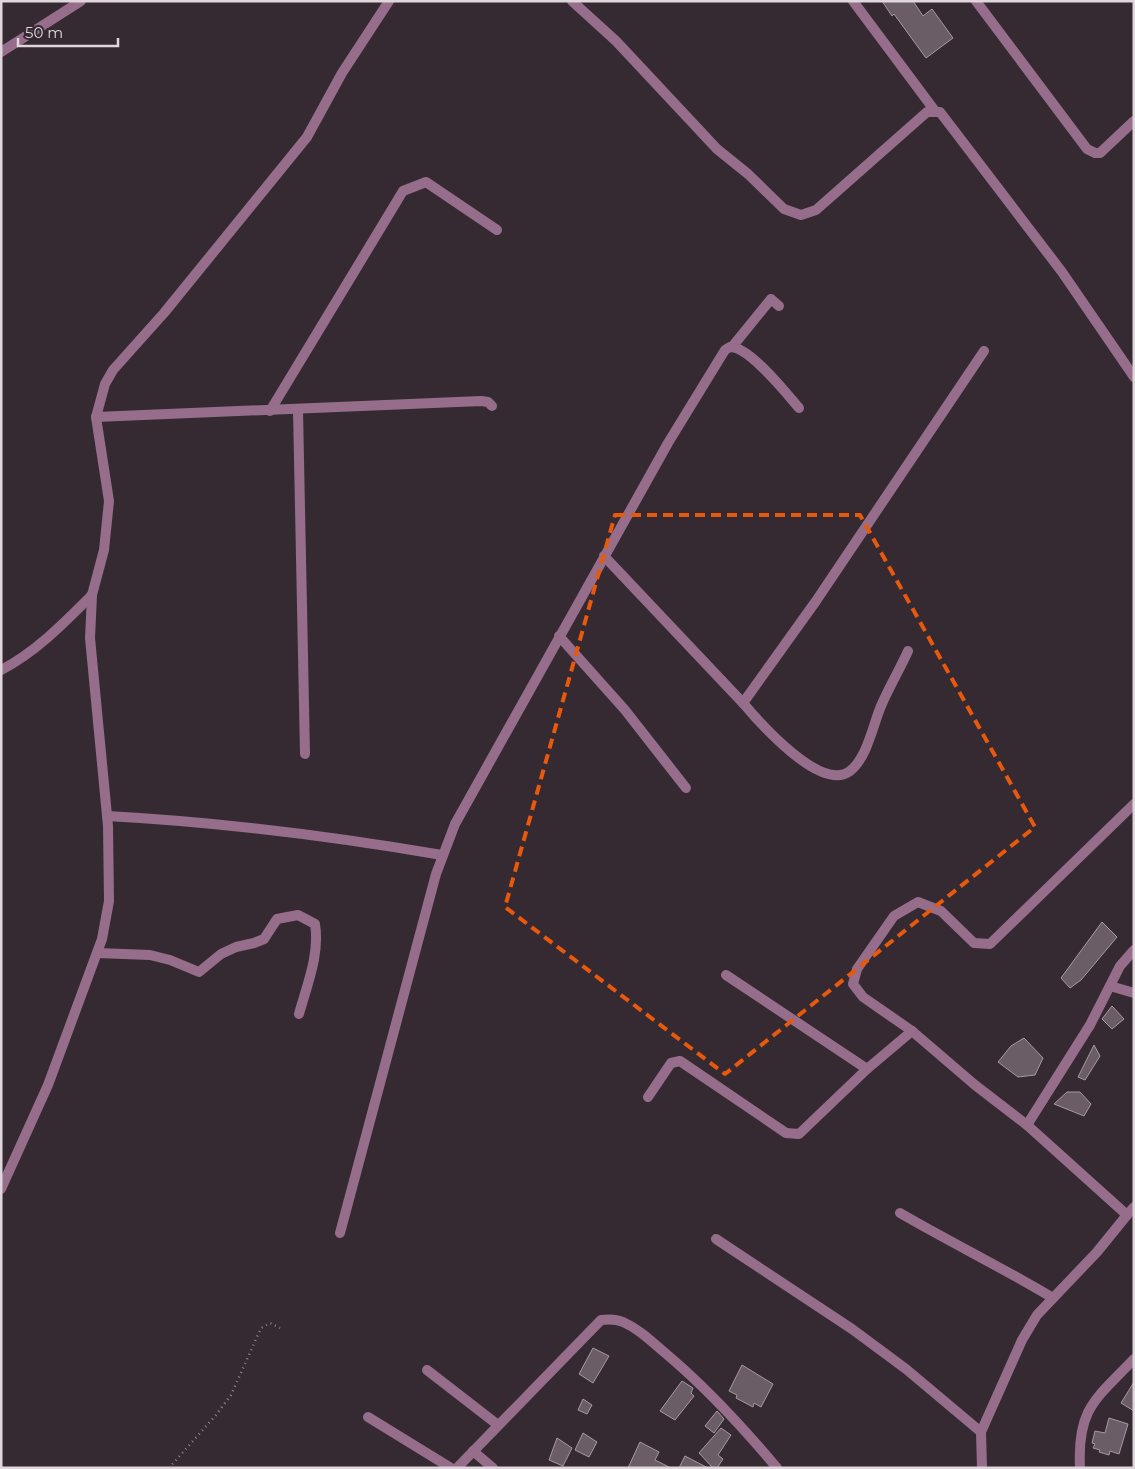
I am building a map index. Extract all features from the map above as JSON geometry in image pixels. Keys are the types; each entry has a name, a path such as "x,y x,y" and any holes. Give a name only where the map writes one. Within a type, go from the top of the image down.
{"street":[{"path":"1,52 81,1"},
{"path":"1,1189 48,1086 97,952 109,901 106,816 90,638 92,595 104,550 108,501 96,417 105,384 113,370 164,314 308,137 342,73 389,1"},
{"path":"572,1 616,41 717,149 748,174 784,209 801,215 816,210 926,112 940,112 1056,265 1134,377"},
{"path":"854,1 935,111"},
{"path":"976,1 1087,149 1094,153 1100,153 1134,121"},
{"path":"270,411 403,191 426,182 497,230"},
{"path":"340,1233 442,855 468,798 673,435 721,355 725,350 732,347 772,299 779,306"},
{"path":"732,347 739,348 767,373 799,408"},
{"path":"744,704 816,601 984,351"},
{"path":"96,417 481,401 488,402 492,406"},
{"path":"298,410 305,754"},
{"path":"604,556 744,704 767,732 790,752 830,774 846,773 852,770 862,753 882,705 908,651"},
{"path":"1,670 12,664 56,630 92,595"},
{"path":"560,636 625,710 686,788"},
{"path":"982,1468 981,1432 1022,1340 1037,1315 1130,1211 1027,1125 975,1086 912,1031 863,997 853,984 857,969 894,916 918,902 941,911 974,944 990,944 1134,804"},
{"path":"106,816 157,819 303,834 442,855"},
{"path":"97,952 150,956 170,960 199,972 221,954 264,938 277,919 298,915 315,924 317,934 317,947 299,1014"},
{"path":"1027,1125 1090,1025 1120,966 1134,950"},
{"path":"726,975 867,1069"},
{"path":"1110,986 1134,993"},
{"path":"648,1097 671,1063 680,1061 792,1135 799,1134 867,1069 912,1031"},
{"path":"900,1212 959,1247 1001,1267 1053,1298"},
{"path":"716,1240 852,1329 906,1369 981,1432"},
{"path":"457,1468 601,1320 611,1319 622,1321 635,1328 702,1384 737,1420 777,1468"},
{"path":"1080,1468 1078,1442 1082,1422 1093,1402 1134,1359"},
{"path":"427,1370 498,1425"},
{"path":"368,1417 451,1468"},
{"path":"472,1451 493,1468"}],"path":[{"path":"169,1468 216,1415 231,1395 261,1328 270,1323 280,1328"}],"highlighted area":[{"path":"615,515 860,515 1035,827 725,1074 505,907"}],"building":[{"path":"882,1 913,1 923,16 932,9 953,38 926,58 894,14 892,16"},
{"path":"1102,922 1117,937 1081,980 1070,988 1061,978"},
{"path":"1112,1006 1124,1019 1112,1029 1102,1019"},
{"path":"1024,1038 1043,1058 1035,1075 1018,1077 998,1062 1011,1046"},
{"path":"1094,1045 1100,1056 1085,1080 1078,1077"},
{"path":"1067,1092 1080,1092 1091,1104 1084,1116 1054,1104"},
{"path":"593,1348 609,1356 593,1383 579,1374"},
{"path":"742,1365 773,1384 761,1407 754,1403 753,1407 736,1398 737,1395 729,1391"},
{"path":"682,1381 693,1388 691,1393 694,1396 675,1420 660,1411"},
{"path":"1134,1382 1134,1411 1121,1403"},
{"path":"583,1399 592,1405 587,1414 578,1410"},
{"path":"717,1411 724,1419 714,1433 705,1426"},
{"path":"1109,1418 1128,1424 1119,1454 1110,1451 1109,1455 1093,1448 1095,1444 1092,1443 1095,1431 1105,1433"},
{"path":"721,1428 731,1435 718,1455 723,1459 717,1468 713,1468 699,1453"},
{"path":"583,1433 597,1442 589,1457 575,1450"},
{"path":"557,1438 572,1448 563,1466 549,1460"},
{"path":"640,1442 659,1452 655,1460 671,1468 628,1468"},
{"path":"685,1456 708,1468 679,1468"}]}
